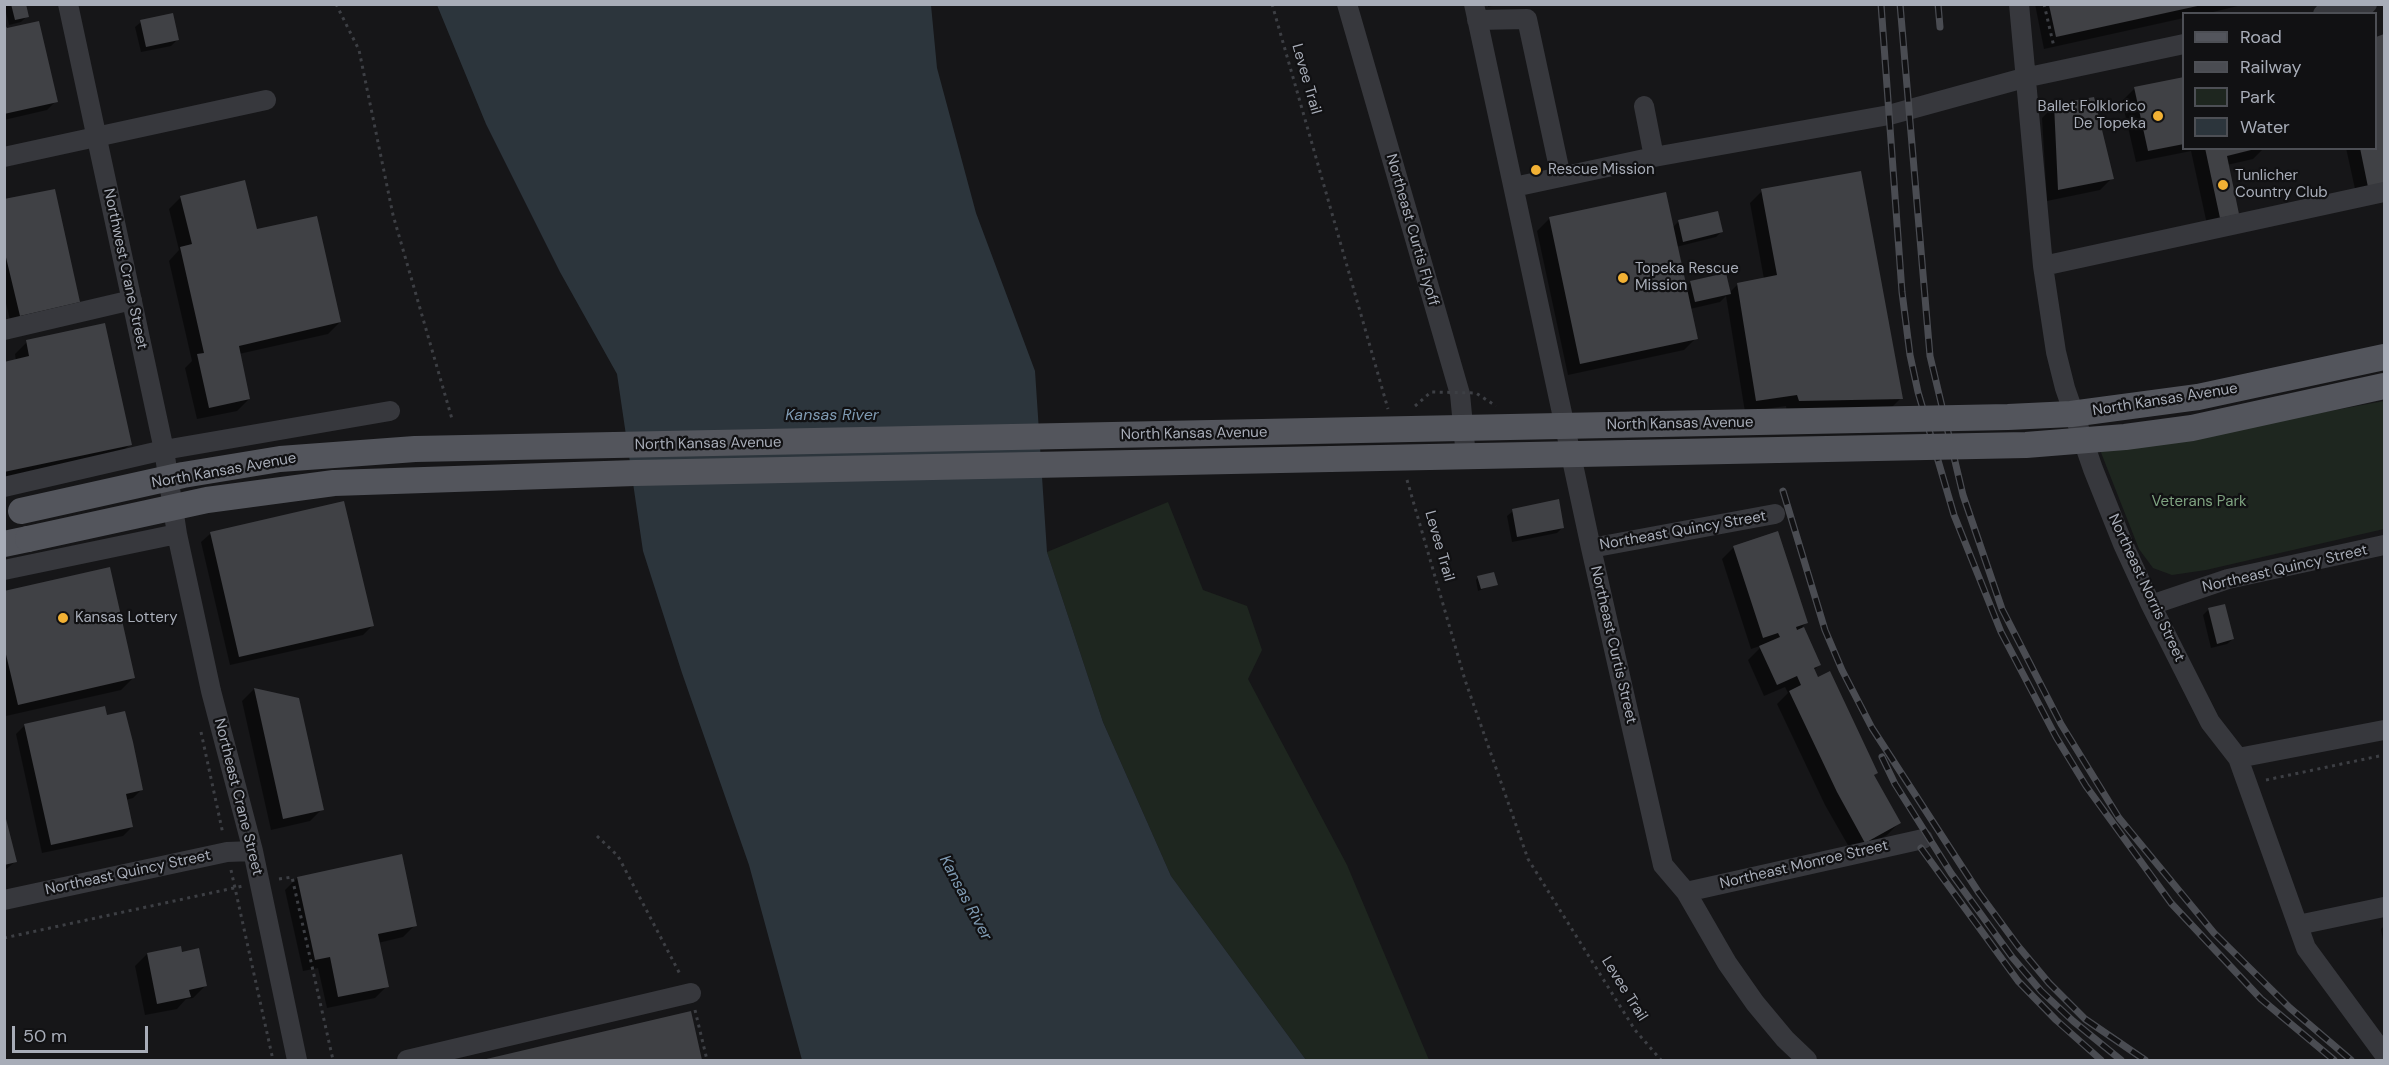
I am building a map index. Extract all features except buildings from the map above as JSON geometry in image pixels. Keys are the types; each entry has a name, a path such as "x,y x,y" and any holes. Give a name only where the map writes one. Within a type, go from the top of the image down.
{"main road":[{"name":"North Kansas Avenue","path":"13,513 183,475 280,459 415,449 1464,429 2071,414 2198,397 2385,357"},
{"name":"North Kansas Avenue","path":"16,542 207,500 334,483 647,473 2026,445 2125,437 2192,428 2385,386"}],"street":[{"name":"Northwest Crane Street","path":"68,4 164,450 177,534"},
{"name":"Northeast Curtis Flyoff","path":"1347,4 1460,393 1466,457"},
{"name":"Northeast Norris Street","path":"2019,4 2043,266 2055,351 2065,388 2118,533 2151,604 2210,722 2238,758 2306,948 2385,1054"},
{"path":"2332,12 2367,4"},
{"path":"1475,12 1527,19 1562,177"},
{"name":"Northeast Curtis Street","path":"1475,12 1591,548 1663,865 1686,892 1727,963 1755,1003 1785,1039 1807,1060"},
{"path":"1514,187 1654,157 1889,115 2024,78 2182,44"},
{"path":"4,157 266,100"},
{"path":"1644,106 1654,157"},
{"path":"2043,266 2385,192"},
{"path":"4,330 132,300"},
{"name":"North Kansas Avenue","path":"4,487 164,450 390,411"},
{"name":"Northeast Quincy Street","path":"1591,548 1775,514"},
{"path":"4,570 177,534"},
{"name":"Northeast Crane Street","path":"177,534 211,691 253,851 297,1060"},
{"name":"Northeast Quincy Street","path":"2151,604 2228,579 2385,545"},
{"path":"2238,758 2385,730"},
{"name":"Northeast Monroe Street","path":"1686,892 1923,839"},
{"name":"Northeast Quincy Street","path":"4,900 227,852 253,851"},
{"path":"2298,925 2385,907"},
{"path":"407,1060 691,993"}],"path":[{"path":"336,4 359,50 393,215 452,420"},
{"name":"Levee Trail","path":"1272,4 1390,418"},
{"path":"2044,4 2054,47"},
{"name":"Levee Trail","path":"1405,473 1465,680 1528,859 1635,1030 1661,1060"},
{"path":"199,724 273,1060"},
{"path":"2246,782 2385,755"},
{"path":"597,836 618,856 691,993 707,1060"},
{"path":"4,938 235,887 292,877 333,1060"}],"green space":[{"name":"Veterans Park","path":"2384,401 2384,529 2206,570 2172,575 2153,568 2139,549 2100,450 2250,426"},
{"path":"1168,502 1203,590 1247,606 1262,650 1248,679 1347,865 1429,1060 1306,1060 1171,876 1103,722 1047,552"}],"water":[{"name":"Kansas River","path":"437,5 931,5 937,68 976,213 1035,371 1047,552 1103,722 1171,876 1306,1060 802,1060 749,865 682,673 643,551 617,374 560,272 486,124"}],"railway":[{"path":"1881,4 1902,292 1910,355 1918,392 1954,515 2001,632 2056,737 2086,786 2171,903 2261,999 2334,1060"},
{"path":"1900,4 1930,356 1963,495 2002,609 2061,724 2119,818 2214,933 2290,1008 2351,1060"},
{"path":"1938,4 1940,27"},
{"path":"1783,491 1825,630 1842,670 1872,728 1979,893 2018,946 2049,983 2085,1019 2145,1060"},
{"path":"1882,757 1895,784 1951,873 2012,957 2041,991 2073,1021 2121,1060"},
{"path":"1921,848 2018,981 2056,1020 2101,1060"}],"place":[{"name":"Ballet Folklorico De Topeka","path":"2158,116"},
{"name":"Rescue Mission","path":"1536,170"},
{"name":"Tunlicher Country Club","path":"2223,185"},
{"name":"Topeka Rescue Mission","path":"1623,278"},
{"name":"Kansas Lottery","path":"63,618"}]}
